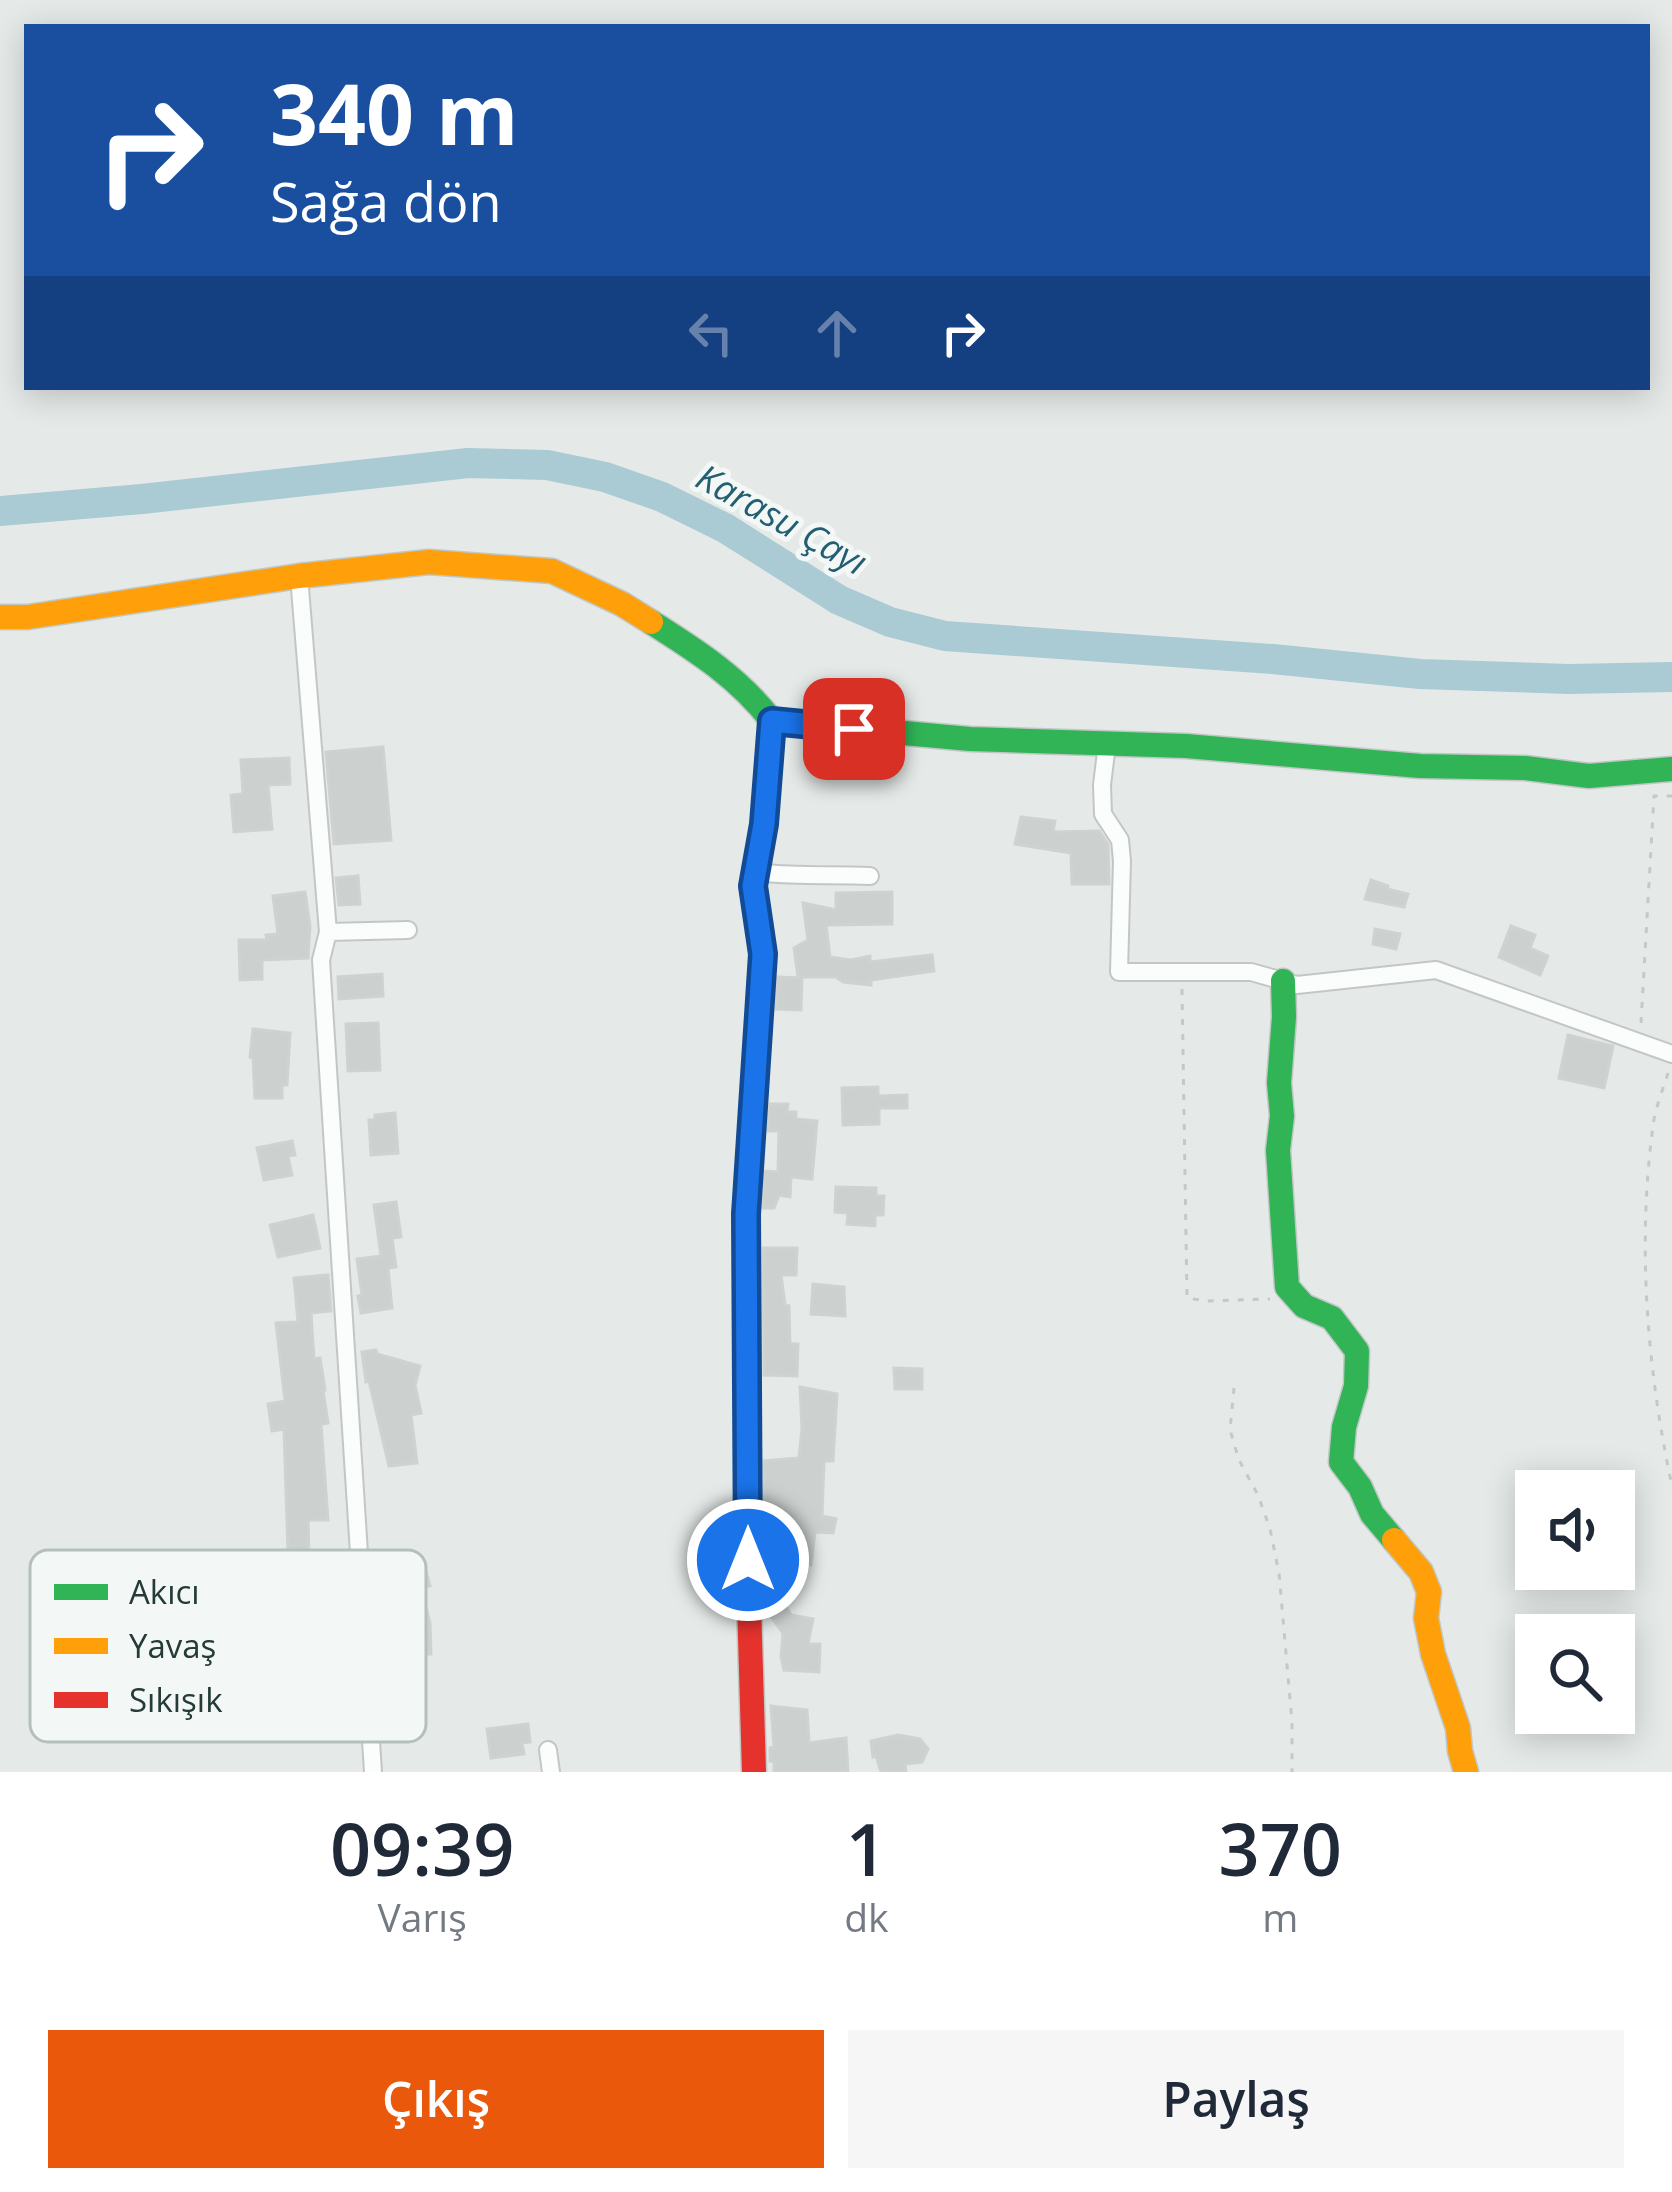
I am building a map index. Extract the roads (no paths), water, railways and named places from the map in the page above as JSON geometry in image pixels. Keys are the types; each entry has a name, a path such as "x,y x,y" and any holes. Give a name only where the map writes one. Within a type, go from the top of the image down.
{"street":[{"path":"0,617 429,562 552,571 622,604 715,663 753,696 772,721 764,824 753,886 763,954 746,1214 754,1772"},
{"path":"299,577 328,932 321,960 359,1550"},
{"path":"772,721 970,739 1186,746 1589,776 1672,769"},
{"path":"1107,744 1097,818 1120,840 1118,972 1251,972 1298,985 1436,970 1672,1057"},
{"path":"755,872 870,876"},
{"path":"328,932 409,930"},
{"path":"1282,981 1279,1150 1287,1287 1304,1306 1332,1318 1358,1351 1341,1462 1372,1514 1421,1572 1430,1592 1426,1618 1433,1654 1458,1728 1466,1772"},
{"path":"371,1742 373,1772"},
{"path":"548,1750 551,1772"}],"waterway":[{"name":"Karasu Çayı","path":"0,511 468,463 547,465 605,477 662,497 725,528 839,600 890,622 945,636 1420,674 1672,677"}]}
